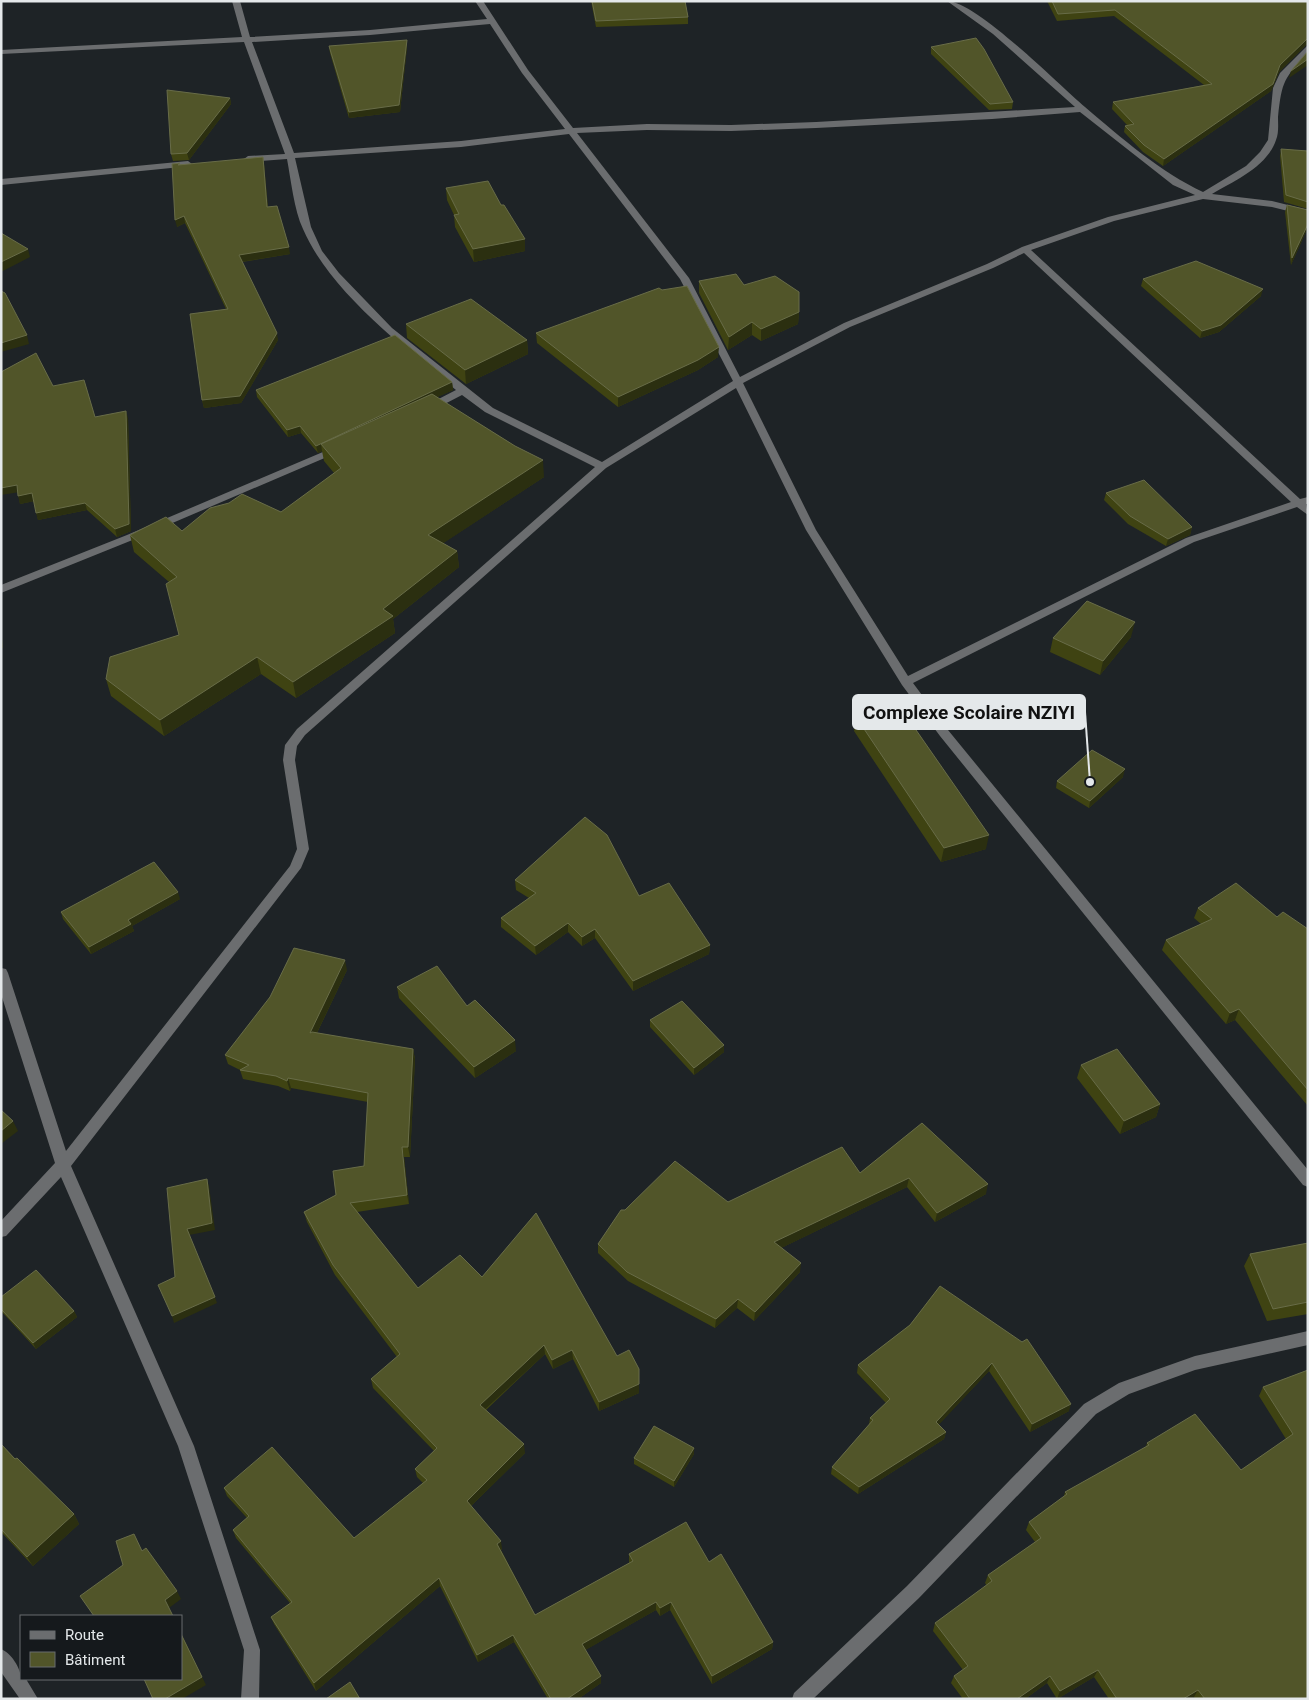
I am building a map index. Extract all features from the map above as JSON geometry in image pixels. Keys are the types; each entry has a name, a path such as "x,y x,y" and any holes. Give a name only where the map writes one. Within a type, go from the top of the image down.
{"street":[{"path":"236,1 247,40 290,155 306,227 318,252 336,276 389,330 489,410 602,466"},
{"path":"479,1 525,71 684,278 811,530 906,682 944,733 1308,1181"},
{"path":"951,1 996,32 1082,109 1176,183 1203,196 1272,204 1308,213"},
{"path":"1,52 88,46 247,40 451,26 493,21"},
{"path":"1,1231 64,1165 295,868 302,849 289,760 291,745 301,732 602,466 738,382 847,325 990,266 1025,249 1111,219 1203,196 1249,168 1264,154 1272,140 1277,88 1283,75 1308,47"},
{"path":"241,159 461,144 572,131 647,126 731,128 842,124 1082,109"},
{"path":"1,182 201,163"},
{"path":"1025,249 1303,501 1308,512"},
{"path":"423,411 463,391"},
{"path":"1,589 131,537 351,443"},
{"path":"906,682 1190,540 1303,501"},
{"path":"1,973 64,1165 186,1446 252,1650 250,1699"},
{"path":"800,1699 913,1592 1090,1409 1124,1388 1195,1363 1308,1338"},
{"path":"1,1657 30,1699"}],"building":[{"path":"592,1 685,1 688,17 596,21"},
{"path":"1052,1 1308,1 1308,38 1280,65 1273,84 1164,159 1144,145 1125,126 1134,124 1113,102 1212,84 1115,10 1058,14"},
{"path":"976,38 1013,102 990,104 931,47"},
{"path":"407,40 399,105 349,112 329,46"},
{"path":"1308,51 1308,59 1291,71"},
{"path":"167,90 230,98 187,153 171,154"},
{"path":"1281,149 1308,151 1308,202 1286,195"},
{"path":"263,157 267,207 277,206 289,247 239,255 277,333 240,396 202,400 190,314 228,309 184,216 175,220 172,164"},
{"path":"488,181 501,205 504,205 525,239 473,249 454,215 459,214 446,188"},
{"path":"1287,205 1308,210 1308,224 1292,258"},
{"path":"1,233 28,249 1,262"},
{"path":"1196,261 1263,289 1221,325 1202,331 1143,279"},
{"path":"736,274 744,285 775,276 799,292 799,312 761,329 752,322 729,337 699,281"},
{"path":"687,286 719,347 698,360 618,397 536,333 659,288 662,290"},
{"path":"1,291 5,293 27,335 1,343"},
{"path":"471,299 527,340 465,370 406,324"},
{"path":"395,335 452,382 316,446 300,426 287,430 256,390"},
{"path":"36,353 53,386 84,380 95,417 126,411 129,524 115,529 85,503 36,513 32,493 18,496 17,485 1,488 1,372"},
{"path":"432,394 515,446 543,460 428,535 457,551 383,609 393,616 293,682 257,657 160,720 106,679 110,657 179,635 166,584 177,577 130,535 166,517 182,531 210,508 229,503 242,494 281,512 341,468 321,444"},
{"path":"1144,480 1192,527 1168,539 1130,516 1106,493"},
{"path":"1087,601 1135,622 1103,661 1053,638"},
{"path":"898,704 989,835 944,848 856,717"},
{"path":"1092,750 1125,769 1090,801 1057,781"},
{"path":"585,817 607,835 639,896 669,883 710,945 633,981 595,929 582,937 568,923 535,946 501,918 536,893 515,880"},
{"path":"154,862 178,892 128,920 131,924 89,947 61,912"},
{"path":"1236,883 1277,917 1283,912 1308,929 1308,1090 1239,1009 1230,1013 1166,940 1212,919 1198,908"},
{"path":"294,948 345,960 310,1033 413,1049 408,1147 402,1147 407,1195 350,1203 418,1288 460,1255 482,1277 536,1213 617,1356 629,1350 639,1369 639,1384 599,1402 572,1350 552,1360 544,1345 480,1405 524,1444 467,1501 501,1541 497,1544 535,1615 633,1561 629,1554 686,1522 709,1562 721,1554 773,1642 712,1676 671,1602 660,1608 656,1602 582,1644 601,1676 567,1699 551,1699 513,1635 477,1655 439,1578 314,1683 271,1617 292,1602 233,1530 249,1516 224,1488 272,1447 354,1538 427,1480 415,1469 437,1448 371,1379 400,1354 333,1265 304,1212 336,1195 333,1171 364,1166 368,1093 288,1078 287,1081 276,1076 240,1070 249,1065 225,1055 270,997"},
{"path":"437,966 467,1006 475,1000 515,1040 474,1067 397,987"},
{"path":"682,1001 724,1045 694,1068 650,1020"},
{"path":"1117,1049 1160,1104 1124,1121 1081,1065"},
{"path":"1,1110 13,1121 1,1131"},
{"path":"922,1123 988,1184 937,1213 909,1178 774,1242 801,1263 755,1312 738,1299 716,1319 627,1272 598,1244 621,1210 625,1210 675,1161 728,1202 842,1147 860,1173"},
{"path":"207,1179 212,1223 187,1229 215,1297 172,1316 158,1285 175,1277 167,1188"},
{"path":"1308,1243 1308,1302 1273,1309 1250,1254"},
{"path":"36,1270 74,1311 33,1343 1,1309 1,1297"},
{"path":"940,1286 1022,1342 1027,1339 1071,1404 1032,1424 992,1363 936,1422 946,1432 859,1487 832,1467 873,1420 870,1418 890,1399 858,1365 910,1325"},
{"path":"1308,1370 1308,1699 1205,1699 1198,1690 1183,1699 1117,1699 1098,1670 1060,1691 1050,1676 1017,1699 970,1699 954,1676 968,1666 935,1623 992,1581 988,1575 1041,1538 1029,1522 1067,1494 1065,1492 1149,1445 1147,1443 1195,1414 1241,1470 1293,1434 1263,1387"},
{"path":"654,1426 694,1448 674,1481 634,1458"},
{"path":"1,1444 74,1514 27,1557 1,1529"},
{"path":"134,1534 142,1551 146,1548 177,1591 165,1600 172,1615 93,1615 80,1596 123,1565 116,1541"},
{"path":"182,1636 202,1677 165,1699 153,1699 144,1680 182,1680"},
{"path":"350,1682 360,1699 326,1699"}],"place":[{"name":"Complexe Scolaire NZIYI","path":"1090,782"}]}
